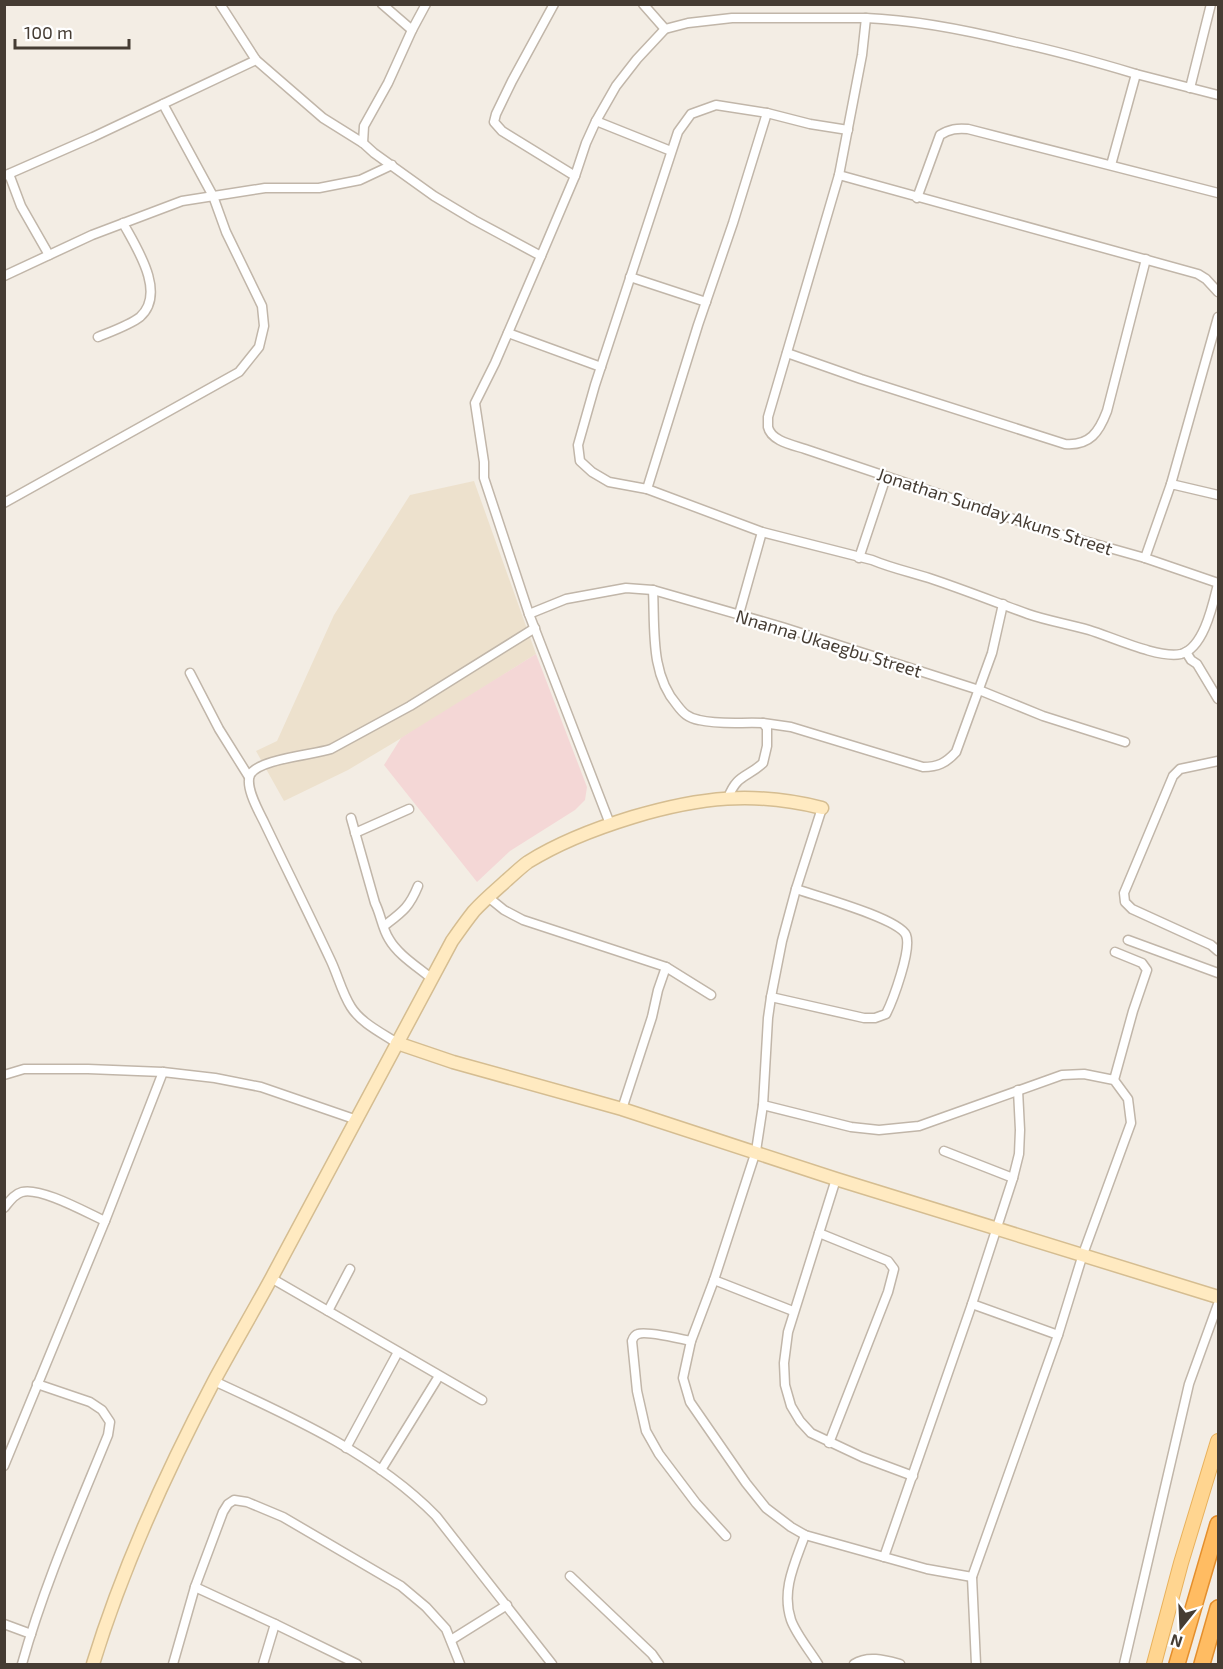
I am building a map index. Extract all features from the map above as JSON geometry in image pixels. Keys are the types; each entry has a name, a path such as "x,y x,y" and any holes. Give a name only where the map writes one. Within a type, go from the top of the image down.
{"highway":[{"path":"1178,1665 1218,1524"},
{"path":"1202,1665 1218,1608"}],"main road":[{"path":"93,1665 108,1615 134,1550 175,1459 214,1381 272,1278 452,941 474,912 527,863 561,844 610,824 665,808 697,801 728,798 766,798 822,808"},
{"path":"397,1043 453,1062 622,1109 836,1179 1218,1297"},
{"path":"1154,1665 1181,1563 1218,1441"}],"street":[{"path":"220,4 256,60 323,118 363,143 434,196 541,256"},
{"path":"382,4 412,30"},
{"path":"363,143 364,126 426,4"},
{"path":"554,4 512,81 494,122 502,131 575,176"},
{"path":"643,4 665,29"},
{"path":"1191,88 1211,4"},
{"path":"610,824 529,614 484,478 484,462 475,404 575,176 585,143 602,108 637,59 665,29 688,23 732,18 866,18 934,24 975,32 1218,95"},
{"path":"866,18 862,55 839,175 787,352 861,379 1065,444 1075,445 1095,435 1107,411 1146,259"},
{"path":"49,255 21,206 7,175 256,60"},
{"path":"1111,165 1136,74"},
{"path":"4,503 239,372 259,347 264,326 262,306 226,232 213,196 163,104"},
{"path":"848,130 716,105 692,114 678,132 630,277 578,445 580,460 592,472 609,482 647,489 762,532 872,560 1029,614 1163,653 1181,654 1192,648 1202,633 1218,584"},
{"path":"647,489 766,113"},
{"path":"596,121 671,151"},
{"path":"917,198 940,135 957,128 1218,193"},
{"path":"4,276 123,223 182,201 274,187 319,188 360,180 392,165"},
{"path":"839,175 1198,274 1218,292"},
{"path":"98,337 141,316 150,297 149,276 123,223"},
{"path":"630,277 706,302"},
{"path":"1145,558 1171,484 1218,317"},
{"path":"508,333 601,367"},
{"name":"Jonathan Sunday Akuns Street","path":"787,352 768,417 768,428 782,441 1049,531 1145,558 1218,584"},
{"path":"859,558 886,477"},
{"path":"1171,484 1218,495"},
{"path":"739,614 762,532"},
{"name":"Nnanna Ukaegbu Street","path":"529,614 566,599 584,595 626,588 653,590 793,630 979,690 1043,716 1125,742"},
{"path":"653,590 657,662 663,684 686,716 730,724 763,723 791,727 923,767 937,767 947,762 956,752 992,653 1003,604"},
{"path":"397,1043 358,1016 351,1007 335,968 260,813 249,787 249,777 253,770 263,765 331,749 410,706 535,628"},
{"path":"1186,652 1197,664 1218,699"},
{"path":"190,673 219,729 249,777"},
{"path":"728,798 736,781 763,763 767,728 763,723"},
{"path":"1218,761 1180,769 1173,776 1124,893 1125,902 1132,909 1211,945 1218,951"},
{"path":"355,833 409,808"},
{"path":"822,808 796,889 782,941 771,997 763,1105 756,1151 714,1280 691,1341 683,1378 690,1402 746,1484 766,1508 791,1527 805,1534 927,1569 972,1577"},
{"path":"351,818 375,903 389,939 402,954 432,979"},
{"path":"384,926 405,909 413,899 418,886"},
{"path":"771,997 864,1018 875,1018 886,1014 893,1000 908,943 903,930 886,919 796,889"},
{"path":"488,897 504,910 523,920 666,968 711,995"},
{"path":"1128,940 1218,973"},
{"path":"1114,1080 1147,970 1142,963 1115,952"},
{"path":"622,1109 666,968"},
{"path":"4,1075 24,1069 88,1069 163,1072 215,1078 261,1087 357,1120"},
{"path":"4,1466 105,1221 163,1072"},
{"path":"763,1105 851,1126 879,1130 920,1126 1062,1075 1084,1074 1114,1080 1128,1100 1131,1123 1083,1254 1058,1335 972,1577 976,1665"},
{"path":"884,1557 1013,1178 1020,1142 1018,1090"},
{"path":"944,1151 1013,1178"},
{"path":"836,1179 793,1311 784,1363 785,1385 791,1406 811,1433 829,1443 913,1476"},
{"path":"4,1208 13,1197 22,1192 42,1193 105,1221"},
{"path":"819,1233 888,1261 894,1269 888,1292 829,1443"},
{"path":"328,1311 350,1269"},
{"path":"272,1278 482,1400"},
{"path":"714,1280 793,1311"},
{"path":"972,1304 1058,1335"},
{"path":"1124,1665 1189,1384 1218,1304"},
{"path":"691,1341 639,1333 633,1337 637,1391 646,1431 658,1454 696,1503 726,1536"},
{"path":"346,1448 398,1352"},
{"path":"381,1470 439,1376"},
{"path":"214,1381 289,1415 381,1470 419,1499 436,1516 552,1665"},
{"path":"22,1665 56,1561 108,1435 110,1422 102,1410 90,1402 37,1384"},
{"path":"4,1438 14,1442"},
{"path":"173,1665 195,1587 222,1512 234,1500 247,1502 283,1517 401,1586 426,1607 446,1629 460,1665"},
{"path":"805,1534 788,1580 787,1599 792,1622 818,1665"},
{"path":"570,1575 652,1654 659,1665"},
{"path":"195,1587 357,1665"},
{"path":"451,1640 507,1605"},
{"path":"4,1624 31,1634"},
{"path":"263,1665 275,1624"},
{"path":"854,1665 859,1661 874,1659 900,1665"}],"shaded area":[{"path":"474,481 536,654 348,770 284,801 256,751 277,741 334,615 410,495"},
{"path":"536,654 587,787 585,800 575,810 510,851 477,882 384,765 401,738"}]}
